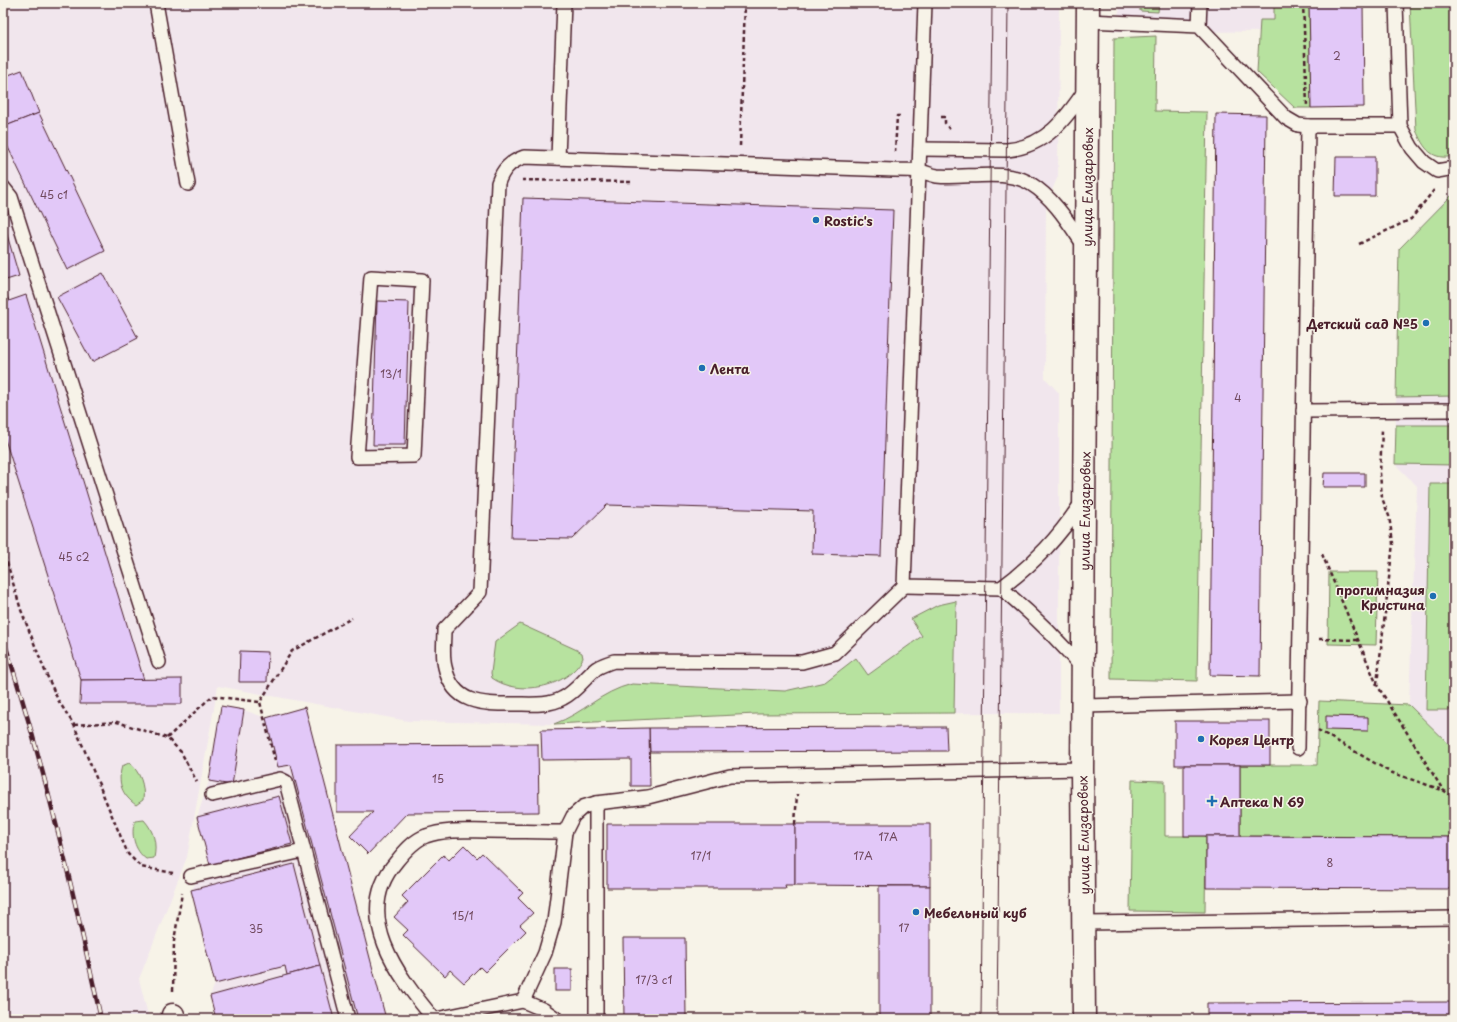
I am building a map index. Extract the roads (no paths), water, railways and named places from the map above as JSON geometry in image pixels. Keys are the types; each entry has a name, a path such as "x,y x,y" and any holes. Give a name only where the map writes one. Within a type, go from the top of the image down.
{"main road":[{"name":"улица Елизаровых","path":"1084,1019 1082,769 1083,501 1086,89 1088,12"}],"lane":[{"path":"156,3 188,184"},
{"path":"558,158 564,3"},
{"path":"925,3 920,149 919,171 904,586 835,653 802,662 614,661 598,667 574,691 562,699 547,704 476,702 464,697 455,689 448,678 444,666 444,630 480,592 498,183 501,174 507,166 515,160 524,157 558,158 919,171 937,176 1006,176 1029,183 1040,190 1064,218 1086,248"},
{"path":"1199,26 1200,3"},
{"path":"1396,3 1400,126 1412,148 1424,162 1438,171 1453,169"},
{"path":"1088,12 1199,26 1286,118 1298,124 1308,126 1400,126"},
{"path":"920,149 1020,149 1049,134 1066,118 1086,89"},
{"path":"1298,748 1300,701 1299,669 1308,126"},
{"path":"3,187 11,197 159,662"},
{"path":"371,277 422,280 414,456 357,456 371,277"},
{"path":"1303,411 1454,410"},
{"path":"1001,588 1045,551 1067,525 1083,501"},
{"path":"904,586 1001,588 1055,637 1083,669"},
{"path":"1083,706 1300,701"},
{"path":"522,1001 545,953 554,922 565,832 573,816 583,807 596,803 648,797 730,776 1082,769"},
{"path":"212,795 280,779 286,782 348,1019"},
{"path":"596,803 596,1019"},
{"path":"558,1019 544,1010 522,1001 435,1019 401,977 388,953 378,918 378,894 385,874 408,848 424,836 446,831 565,832"},
{"path":"191,876 303,851"},
{"path":"1084,922 1454,918"}],"tram line":[{"path":"981,1019 992,3"},
{"path":"997,1019 1008,3"}],"railway":[{"path":"3,638 45,780 80,923 101,1019"}],"place":[{"name":"Rostic's","path":"816,220"},
{"name":"Детский сад №5","path":"1426,323"},
{"name":"Лента","path":"702,368"},
{"name":"прогимназия Кристина","path":"1433,596"},
{"name":"Корея Центр","path":"1201,739"},
{"name":"Аптека N 69","path":"1212,801"},
{"name":"Мебельный куб","path":"916,912"}]}
